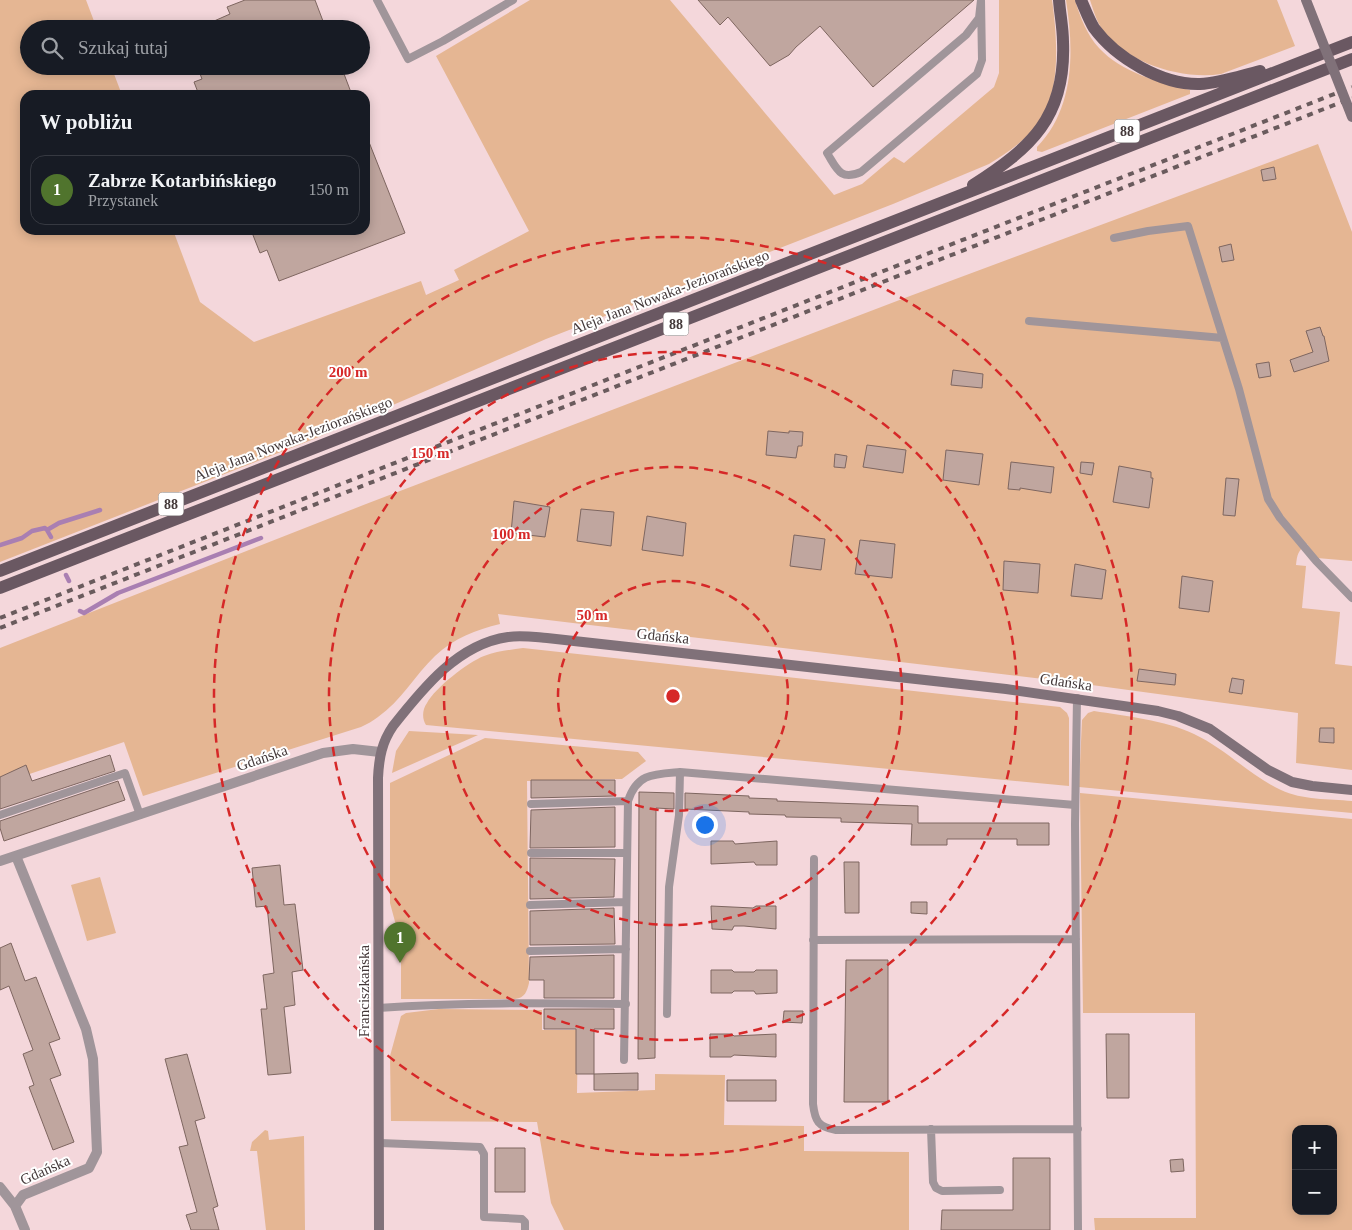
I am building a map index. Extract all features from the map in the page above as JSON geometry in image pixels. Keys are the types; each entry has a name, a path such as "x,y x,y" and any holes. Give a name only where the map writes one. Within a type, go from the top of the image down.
{"main road":[{"path":"947,201 1014,157 1037,134 1053,109 1061,78 1063,42 1059,0"},
{"path":"1081,0 1094,27 1117,52 1148,72 1180,82 1200,84 1218,81 1306,60"},
{"name":"Aleja Jana Nowaka-Jeziorańskiego","path":"0,571 1352,42"},
{"name":"88","path":"0,588 1352,59"}],"street":[{"path":"1306,0 1352,117"},
{"name":"Gdańska","path":"0,861 333,751 353,749 380,752 393,726 438,675 468,651 495,640 526,636 1077,698 1150,710 1178,716 1210,729 1268,770 1284,779 1301,785 1352,790"},
{"name":"Franciszkańska","path":"380,752 378,778 380,1230"},
{"name":"Gdańska","path":"0,1187 14,1206 23,1195 88,1168 97,1152 93,1059 86,1029 16,856"},
{"path":"14,1206 25,1230"}],"lane":[{"path":"377,0 408,59 513,0"},
{"path":"981,0 982,60 977,74 861,172 848,176 839,172 828,153 966,35 979,18 981,0"},
{"path":"1114,238 1188,226 1238,389 1268,499 1280,518 1316,561 1352,598"},
{"path":"1029,321 1223,338"},
{"path":"1077,698 1075,805 1078,1230"},
{"path":"624,1060 628,801 632,789 643,778 656,774 680,772 1075,805"},
{"path":"667,1014 669,887 679,814 680,772"},
{"path":"0,815 125,773 140,815"},
{"path":"531,804 628,801"},
{"path":"531,853 627,853"},
{"path":"814,859 813,1104 814,1115 818,1124 836,1130 1078,1128"},
{"path":"530,905 626,902"},
{"path":"813,940 1076,939"},
{"path":"530,951 626,949"},
{"path":"378,1008 520,1003 626,1004"},
{"path":"931,1129 936,1188 942,1191 1000,1190"},
{"path":"380,1143 480,1147 483,1149 484,1154 484,1216 522,1218 525,1222 525,1230"}],"shaded area":[{"path":"0,0 86,0 94,20 20,20 20,75 114,75 120,90 20,90 20,235 175,235 200,302 254,342 421,281 426,295 459,280 454,270 529,231 436,56 530,0 670,0 834,195 862,184 894,157 904,163 994,87 999,73 999,0 1052,0 1056,60 1055,76 1048,105 1042,118 1031,132 1004,155 989,164 893,204 546,339 314,439 0,562"},
{"path":"1066,0 1075,0 1087,32 1099,48 1118,64 1166,84 1190,90 1190,94 1042,152 1037,151 1037,147 1059,115 1069,78 1070,39"},
{"path":"1090,0 1277,0 1295,46 1221,74 1205,75 1172,71 1140,60 1112,41 1100,26"},
{"path":"1318,144 1352,232 1352,561 1317,558 1307,544 1298,553 1296,565 1306,566 1302,608 1340,612 1335,664 1352,666 1352,770 1296,763 1298,713 1077,683 498,614 500,624 482,629 450,644 428,663 386,711 361,727 143,796 124,742 0,784 0,648 366,504 910,296"},
{"path":"523,648 1060,707 1067,713 1069,718 1069,786 426,725 423,714 425,706 437,690 452,676 484,656"},
{"path":"1094,711 1145,719 1183,729 1206,740 1258,777 1281,790 1298,796 1352,801 1352,813 1079,787 1082,720 1088,713"},
{"path":"409,731 478,735 392,773 396,751"},
{"path":"485,738 638,752 646,761 622,779 527,781 529,983 523,996 515,999 401,999 401,944 390,903 390,783"},
{"path":"1080,793 1352,819 1352,1230 1095,1230 1094,1218 1196,1218 1195,1013 1083,1013"},
{"path":"100,877 116,933 87,941 71,885"},
{"path":"439,1009 542,1010 542,1030 578,1030 577,1093 655,1090 655,1074 725,1075 724,1125 804,1126 804,1151 909,1152 909,1230 564,1230 551,1203 537,1122 391,1121 390,1056 401,1016 406,1013"},
{"path":"265,1130 268,1131 269,1140 304,1136 305,1230 266,1230 257,1151 250,1151 252,1142"}],"building":[{"path":"245,0 315,0 323,20 216,20 230,14 227,7"},
{"path":"698,0 974,0 873,87 820,26 789,55 770,66 728,17 720,25"},
{"path":"200,75 344,75 350,90 197,90 194,82 202,79"},
{"path":"370,145 405,233 279,281 267,250 260,253 253,235 370,235"},
{"path":"1274,167 1276,179 1263,181 1261,170"},
{"path":"1231,244 1234,260 1222,262 1219,247"},
{"path":"1320,327 1324,336 1329,361 1294,372 1290,360 1313,352 1306,331"},
{"path":"1269,362 1271,376 1259,378 1256,364"},
{"path":"953,370 983,374 982,388 951,385"},
{"path":"768,431 803,432 802,446 798,446 796,458 766,455"},
{"path":"867,445 906,450 903,473 863,467"},
{"path":"946,450 983,454 979,485 943,480"},
{"path":"835,454 847,456 845,468 834,467"},
{"path":"1011,462 1054,467 1051,493 1020,488 1020,490 1008,489"},
{"path":"1081,462 1094,463 1092,475 1080,473"},
{"path":"1119,466 1151,472 1151,478 1153,478 1149,508 1113,502"},
{"path":"1226,478 1239,479 1235,516 1223,515"},
{"path":"514,501 550,507 545,537 511,533"},
{"path":"581,509 614,512 611,546 577,541"},
{"path":"647,516 686,523 683,556 642,550"},
{"path":"794,535 825,539 821,570 790,566"},
{"path":"860,540 895,544 892,578 855,574"},
{"path":"1004,561 1040,564 1038,593 1003,590"},
{"path":"1075,564 1106,570 1102,599 1071,596"},
{"path":"1182,576 1213,581 1209,612 1179,608"},
{"path":"1139,669 1176,674 1175,685 1137,681"},
{"path":"1232,678 1244,680 1242,694 1229,692"},
{"path":"1320,728 1334,728 1334,743 1319,742"},
{"path":"110,755 115,771 0,809 0,777 26,765 32,781"},
{"path":"531,780 615,780 615,796 531,798"},
{"path":"118,781 125,800 4,841 0,821"},
{"path":"639,792 674,793 674,809 656,808 655,1058 638,1059"},
{"path":"685,793 749,796 749,798 777,799 777,801 918,806 918,823 1049,823 1049,845 1017,845 1017,839 947,839 947,845 911,845 912,824 841,822 841,818 786,817 785,815 749,814 749,812 685,809"},
{"path":"615,807 615,847 530,848 531,810"},
{"path":"711,841 733,841 735,844 777,841 777,865 756,865 754,862 711,864"},
{"path":"530,858 615,859 614,897 530,899"},
{"path":"844,862 859,862 859,913 845,913"},
{"path":"280,865 284,905 295,904 303,970 292,972 295,1005 284,1007 291,1073 268,1075 261,1009 267,1009 263,975 274,973 267,906 256,907 252,868"},
{"path":"911,902 927,902 927,914 911,913"},
{"path":"711,906 753,908 756,906 776,906 776,929 734,926 732,930 712,929"},
{"path":"614,908 615,944 530,945 530,911"},
{"path":"11,943 25,981 36,977 60,1039 49,1043 61,1075 50,1079 74,1142 53,1150 29,1087 34,1085 23,1054 33,1050 9,986 0,990 0,948"},
{"path":"614,955 614,998 544,998 544,980 529,980 530,957"},
{"path":"846,960 888,960 888,1102 844,1102"},
{"path":"711,970 754,972 756,970 777,970 777,993 756,994 754,991 734,991 732,993 711,993"},
{"path":"544,1009 614,1009 614,1029 594,1029 594,1074 576,1074 576,1029 544,1029"},
{"path":"784,1011 803,1011 802,1023 783,1022"},
{"path":"710,1034 732,1034 734,1036 776,1034 776,1057 734,1055 731,1057 710,1057"},
{"path":"1106,1034 1129,1034 1129,1098 1107,1098"},
{"path":"187,1054 205,1118 195,1121 218,1206 213,1208 219,1230 191,1230 186,1215 197,1212 179,1147 188,1145 165,1059"},
{"path":"638,1073 638,1090 594,1090 594,1074"},
{"path":"727,1080 776,1080 776,1101 727,1101"},
{"path":"495,1148 525,1148 525,1192 495,1192"},
{"path":"1013,1158 1050,1158 1050,1230 941,1230 942,1210 1013,1210"},
{"path":"1183,1159 1184,1171 1171,1172 1170,1160"}],"waterway":[{"path":"0,545 22,538 32,531 45,528 47,530 59,523 100,510"},
{"path":"47,530 51,537"},
{"path":"80,611 84,613 118,593 261,538"},
{"path":"66,575 69,581"}],"railway":[{"path":"0,618 1352,87"},
{"path":"0,628 1352,98"}],"place":[{"name":"Zabrze Kotarbińskiego","path":"400,963"}]}
